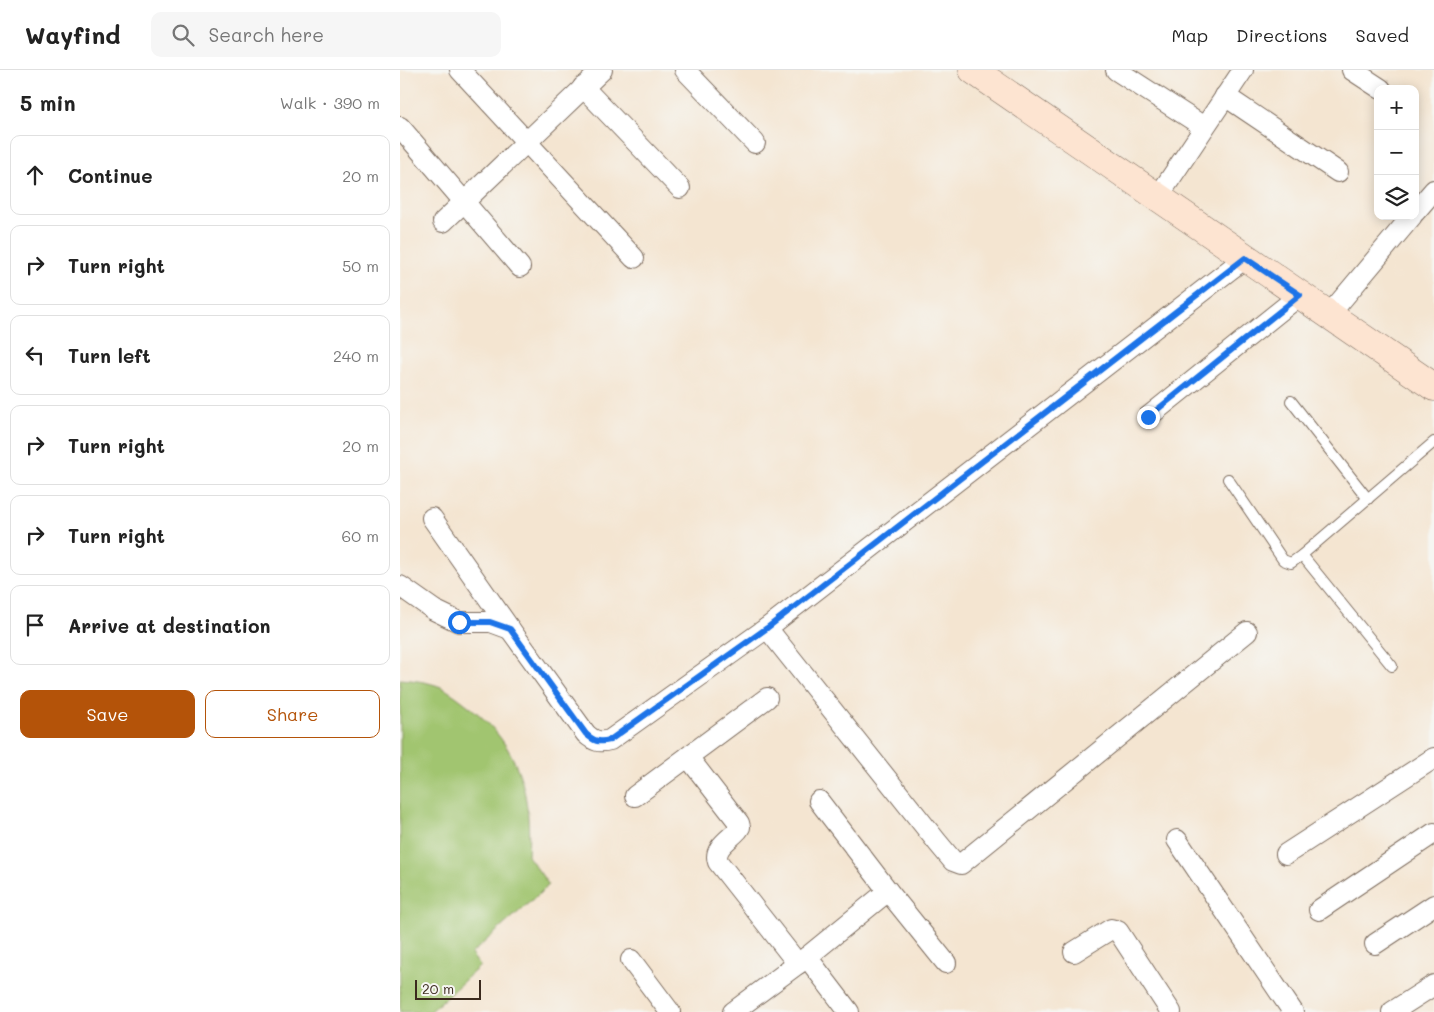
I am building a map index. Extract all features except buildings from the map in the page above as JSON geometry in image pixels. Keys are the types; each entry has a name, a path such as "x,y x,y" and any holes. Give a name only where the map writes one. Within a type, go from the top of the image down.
{"street":[{"path":"460,70 634,258"},
{"path":"685,70 755,143"},
{"path":"973,70 1434,388"},
{"path":"1116,70 1204,127"},
{"path":"1158,197 1242,70"},
{"path":"1352,70 1375,85"},
{"path":"443,222 527,142 592,76 680,188"},
{"path":"1225,96 1338,172"},
{"path":"400,127 520,267"},
{"path":"1419,207 1434,190"},
{"path":"1329,315 1409,220"},
{"path":"432,518 586,734 594,741 610,740 767,628 1245,258"},
{"path":"1148,417 1300,295"},
{"path":"400,586 434,610 459,622 490,622 510,629"},
{"path":"767,628 938,843 953,861 961,864 1247,632"},
{"path":"635,796 768,698"},
{"path":"688,757 739,823 740,827 738,830 720,846 716,857 718,862 802,960 850,1012"},
{"path":"1286,854 1434,758"},
{"path":"819,801 946,963"},
{"path":"1319,910 1434,832"},
{"path":"1177,840 1293,1012"},
{"path":"733,1012 888,891"},
{"path":"1374,944 1434,905"},
{"path":"1074,952 1111,930 1118,931 1163,1009"},
{"path":"631,960 670,1012"},
{"path":"1392,1012 1434,985"}],"lane":[{"path":"1291,401 1368,499"},
{"path":"1228,479 1283,560 1291,563 1434,442"},
{"path":"1302,555 1392,666"}],"green space":[{"path":"400,679 436,685 445,689 470,707 501,738 511,755 525,793 529,834 528,856 549,885 471,954 480,966 430,1012 400,1012"}],"route":[{"path":"459,622 490,622 510,629 586,734 594,741 610,740 767,628 1245,258 1300,295 1148,417"}]}
